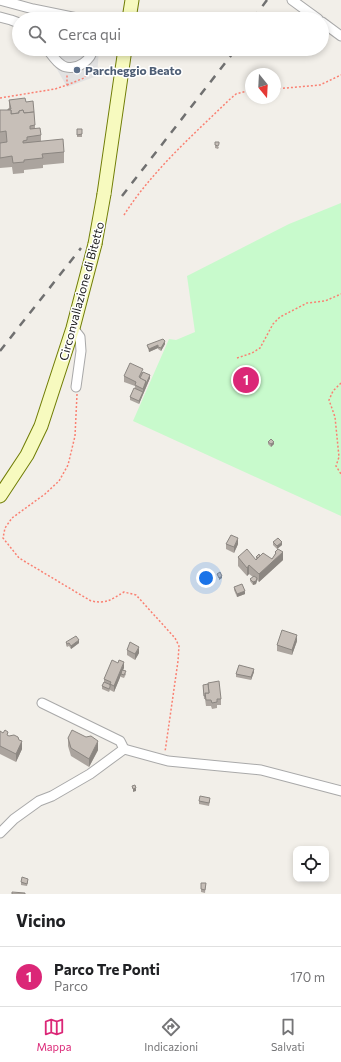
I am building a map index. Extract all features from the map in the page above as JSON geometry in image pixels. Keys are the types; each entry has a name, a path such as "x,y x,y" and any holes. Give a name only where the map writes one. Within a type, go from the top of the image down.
{"main road":[{"path":"130,12 132,0"},
{"name":"Circonvallazione di Bitetto","path":"0,496 27,455 41,426 73,328 96,244 124,56"}],"street":[{"path":"0,0 48,12"},
{"path":"292,0 308,12"},
{"path":"0,17 12,21"},
{"path":"329,27 341,36"},
{"path":"54,56 66,67 77,66 86,61 90,56"},
{"path":"73,328 80,336 81,350 76,387"},
{"path":"42,703 120,741 124,749 163,760 261,770 341,792"},
{"path":"0,833 14,819 39,800 52,796 90,774 124,749"}],"path":[{"path":"0,98 55,89 67,85 66,67"},
{"path":"281,88 320,85 341,75"},
{"path":"124,215 135,198 156,174 229,100 236,94 245,91"},
{"path":"237,358 252,353 260,348 273,324 280,317 307,303 325,300 341,294"},
{"path":"341,382 333,391 329,400 335,417 338,457 336,466 341,474"},
{"path":"76,387 77,398 75,436 68,465 59,481 45,494 12,518 5,528 3,538 19,558 91,601 101,603 124,592 136,595 175,638 179,646 178,661 163,760"}],"green space":[{"path":"341,203 341,516 133,421 169,339 176,340 195,332 187,276 289,224"}],"shaded area":[{"name":"Parcheggio Beato","path":"48,56 98,56 97,76 67,87"}],"building":[{"path":"25,98 26,102 33,101 34,112 24,113 23,110 19,111 19,113 11,114 11,110 8,110 11,109 9,100"},
{"path":"0,110 11,110 11,114 19,113 19,111 23,110 24,113 34,112 35,125 30,126 30,129 40,128 41,135 27,137 27,140 23,141 23,143 63,139 64,152 42,154 43,158 24,160 24,162 13,163 12,156 0,158 0,143 7,142 6,131 0,132"},
{"path":"77,129 82,129 82,134 77,135"},
{"path":"215,142 219,142 218,146 215,145"},
{"path":"163,339 165,341 161,348 158,347 158,345 149,349 147,345"},
{"path":"130,363 143,369 139,377 146,381 143,389 135,385 136,382 124,376"},
{"path":"143,372 150,375 146,384 146,381 140,378"},
{"path":"134,388 143,392 139,401 130,397"},
{"path":"271,439 274,442 271,444 268,442"},
{"path":"231,535 238,538 234,547 226,544"},
{"path":"278,538 282,542 277,546 273,542"},
{"path":"247,549 256,560 263,553 272,559 278,549 283,552 259,574 249,565 247,568 238,557"},
{"path":"220,572 222,576 219,578 217,574"},
{"path":"254,576 257,578 256,581 253,582 250,579"},
{"path":"242,584 245,591 237,594 234,587"},
{"path":"282,630 297,635 292,650 277,645"},
{"path":"76,636 79,640 71,646 69,643 67,644 66,642"},
{"path":"130,642 139,647 135,654 127,650"},
{"path":"112,660 118,663 119,660 124,662 114,686 110,684 111,682 104,679"},
{"path":"239,665 254,669 251,677 236,674"},
{"path":"122,670 126,671 124,675 121,674"},
{"path":"219,681 221,699 217,699 217,702 212,703 211,700 206,700 205,693 209,693 208,683"},
{"path":"104,682 110,685 109,689 102,686"},
{"path":"208,684 209,693 205,693 204,696 203,685"},
{"path":"5,730 8,732 7,735 14,735 22,741 16,754 0,746 0,731 3,733"},
{"path":"72,730 86,737 91,736 98,741 89,759 71,748 68,738"},
{"path":"200,796 210,798 209,803 199,801"},
{"path":"22,877 28,879 27,884 21,882"},
{"path":"201,883 206,883 205,890 201,889"},
{"path":"12,892 25,893 25,894 12,894"}],"railway":[{"path":"258,12 267,0"},
{"path":"122,196 231,56"},
{"path":"0,351 81,248"}],"place":[{"name":"Parcheggio Beato","path":"77,70"},
{"name":"Parco Tre Ponti","path":"246,380"}]}
